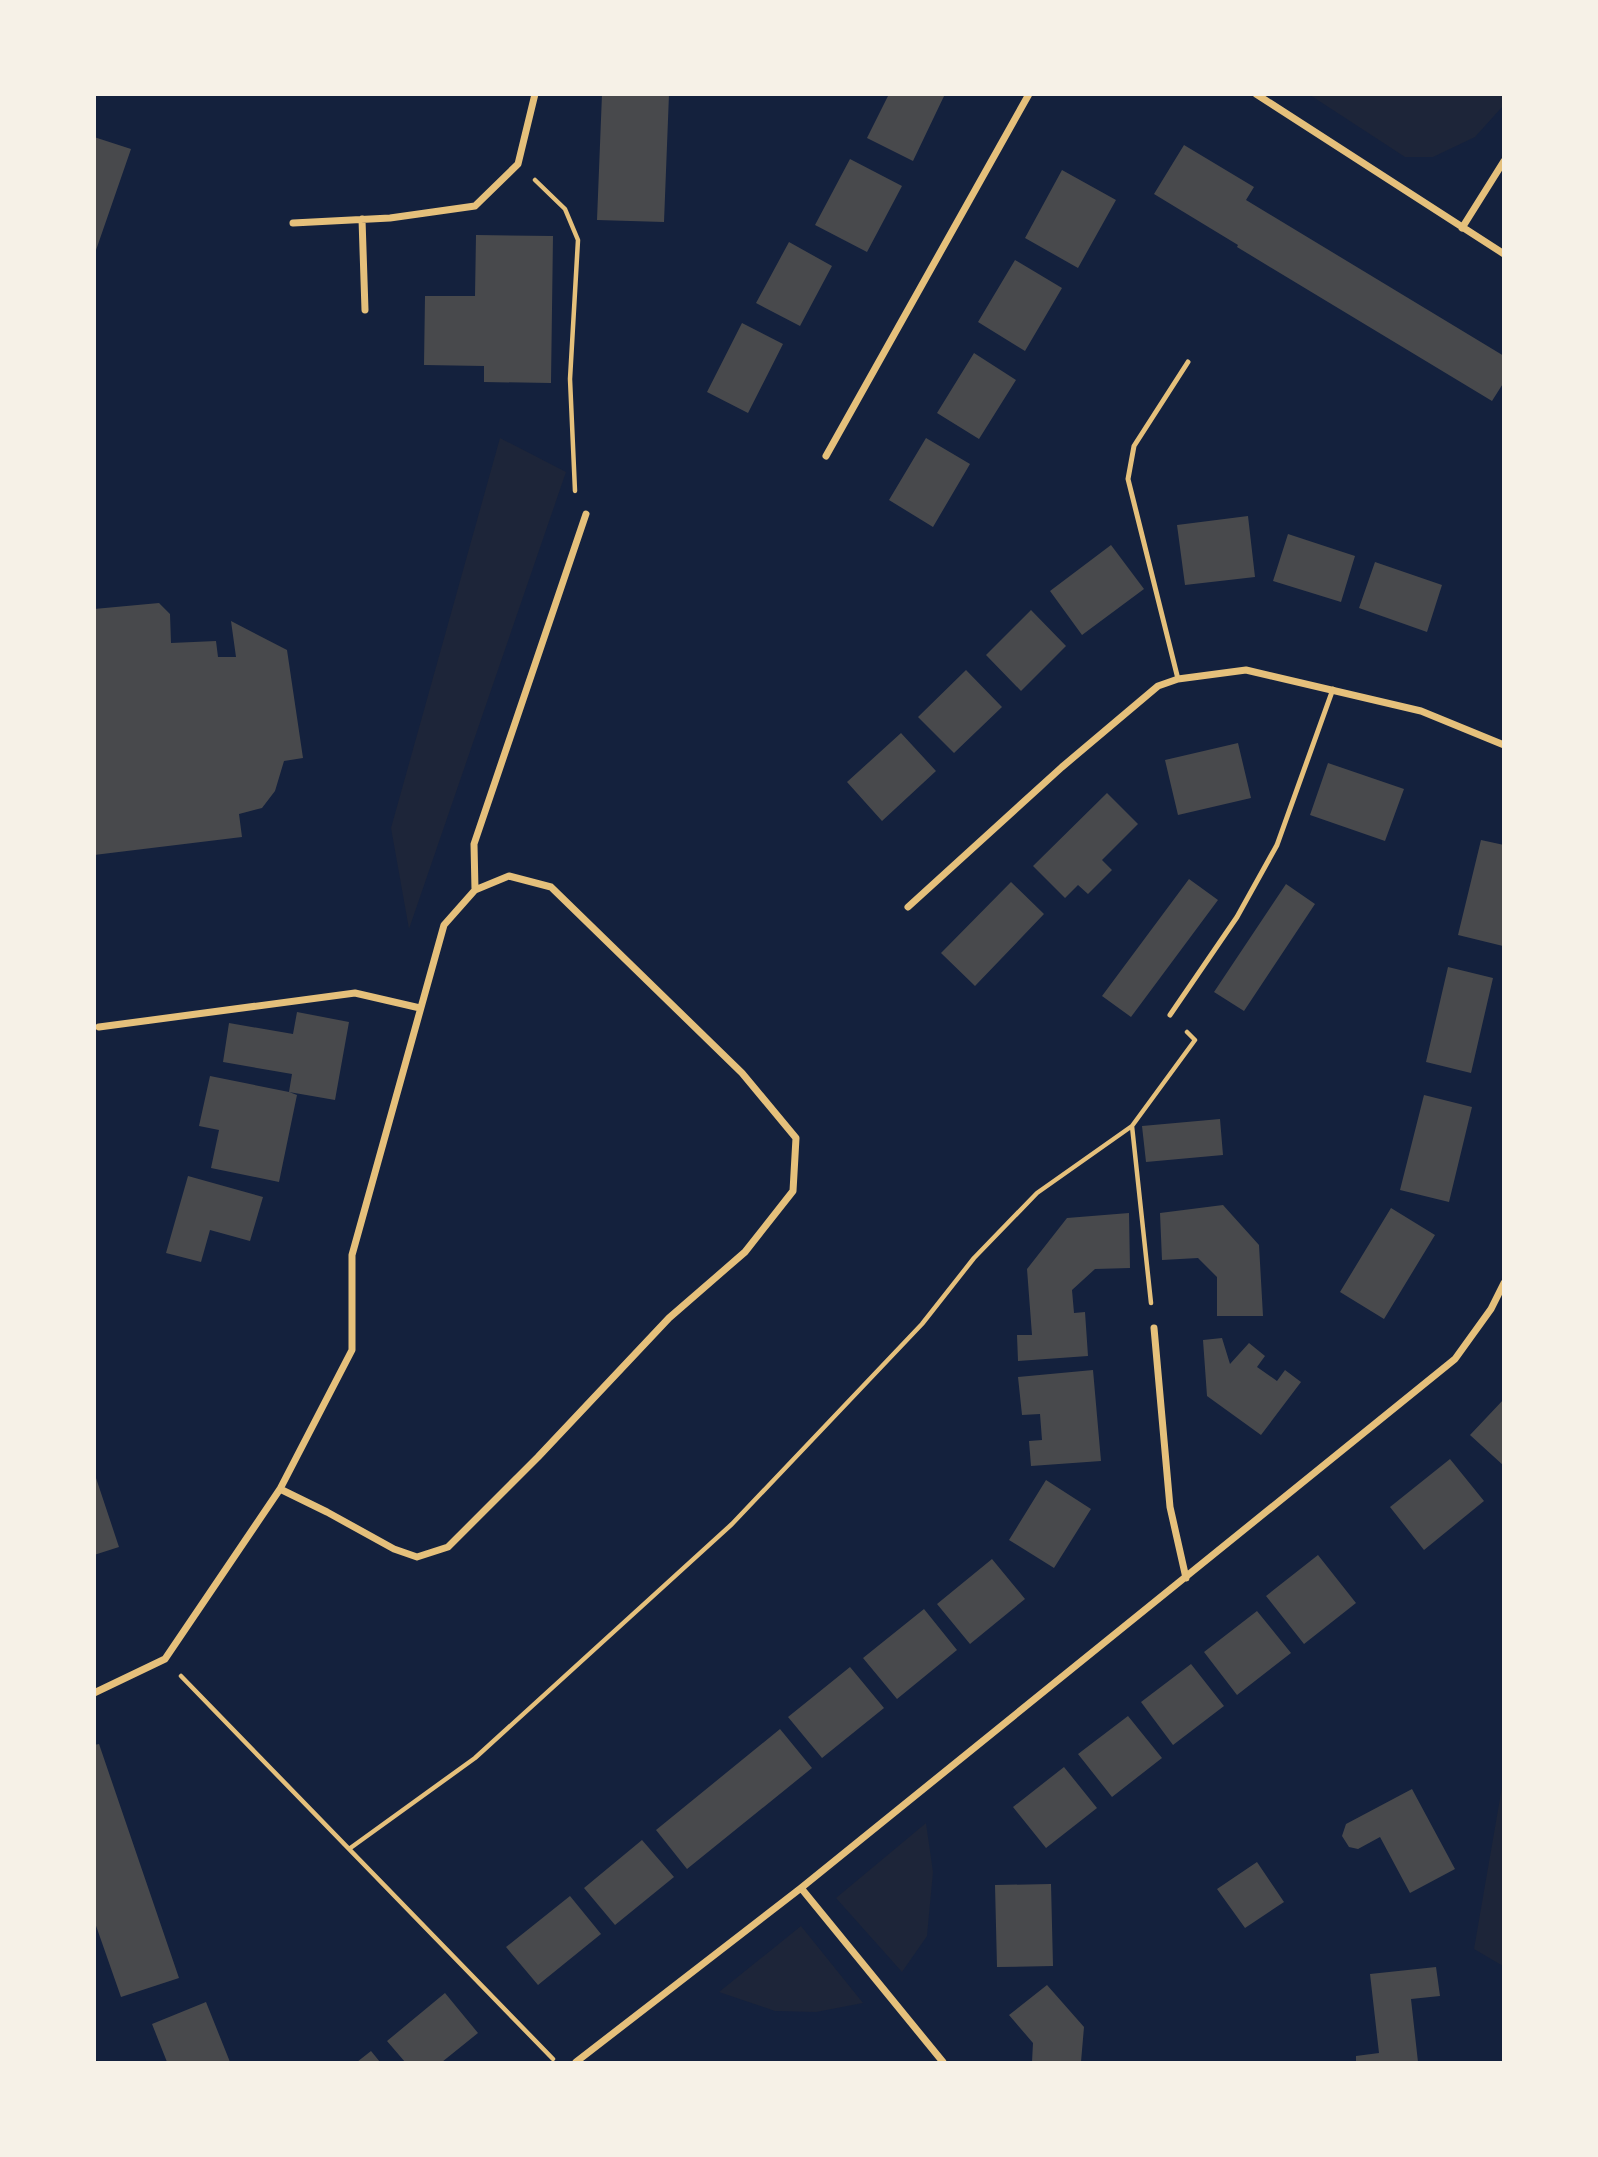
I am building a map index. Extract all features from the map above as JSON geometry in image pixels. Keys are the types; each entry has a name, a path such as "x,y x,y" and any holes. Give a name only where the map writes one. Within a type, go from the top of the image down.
{"street":[{"path":"293,223 390,218 475,206 518,164 535,94"},
{"path":"826,456 1029,94"},
{"path":"1256,94 1503,254"},
{"path":"1462,228 1503,161"},
{"path":"362,219 365,310"},
{"path":"475,890 474,844 586,514"},
{"path":"908,907 1062,766 1158,686 1178,680 1246,670 1421,711 1503,745"},
{"path":"94,1693 165,1659 280,1489 352,1350 352,1255 444,925 475,890 509,876 551,887 742,1073 796,1138 793,1191 745,1252 669,1318 538,1457 448,1547 417,1557 394,1549 280,1489"},
{"path":"99,1027 355,993 420,1008"},
{"path":"576,2063 801,1888 1455,1359 1491,1310 1503,1283"},
{"path":"1154,1328 1170,1507 1186,1578"},
{"path":"801,1888 943,2063"}],"lane":[{"path":"1178,680 1128,479 1134,446 1188,362"},
{"path":"1170,1015 1237,917 1277,845 1333,689"}],"path":[{"path":"518,164 565,209 578,240 570,379 573,488 586,514"},
{"path":"349,1849 475,1758 732,1524 922,1324 974,1258 1037,1193 1132,1126 1195,1040 1170,1015"},
{"path":"1132,1126 1154,1328"},
{"path":"165,1659 556,2063"}],"shaded area":[{"path":"1310,95 1503,95 1503,106 1475,137 1433,157 1405,157"},
{"path":"500,438 566,472 409,929 391,828"},
{"path":"1503,1781 1503,1966 1474,1949"},
{"path":"926,1823 933,1872 927,1936 902,1972 836,1898"},
{"path":"801,1926 863,2003 816,2012 775,2011 719,1992"}],"building":[{"path":"602,94 669,94 664,222 597,220"},
{"path":"889,94 945,94 913,161 867,138"},
{"path":"94,137 131,149 95,253 94,253"},
{"path":"1184,145 1254,187 1246,200 1504,356 1504,382 1492,401 1154,194"},
{"path":"850,159 902,186 867,252 815,225"},
{"path":"1062,170 1116,200 1078,268 1025,238"},
{"path":"476,235 553,236 551,383 484,382 484,366 424,365 425,296 475,296"},
{"path":"789,242 832,266 800,326 756,303"},
{"path":"1015,260 1062,288 1025,351 978,322"},
{"path":"742,323 783,344 748,413 707,392"},
{"path":"974,353 1016,380 979,439 937,413"},
{"path":"926,438 970,464 933,527 889,500"},
{"path":"1248,516 1255,577 1185,585 1177,525"},
{"path":"1288,534 1355,556 1341,602 1273,581"},
{"path":"1111,545 1144,589 1082,635 1050,591"},
{"path":"1375,562 1442,585 1427,632 1359,608"},
{"path":"159,603 170,614 171,643 216,641 218,657 236,657 231,621 287,650 303,758 284,761 275,791 262,808 239,814 242,837 94,855 94,609"},
{"path":"1031,610 1066,646 1021,691 986,655"},
{"path":"966,670 1002,707 954,753 918,717"},
{"path":"901,733 936,771 882,821 847,782"},
{"path":"1238,743 1251,798 1178,815 1165,760"},
{"path":"1328,763 1404,789 1385,841 1310,815"},
{"path":"1107,793 1138,824 1102,860 1112,870 1088,894 1078,885 1065,898 1033,866"},
{"path":"1481,840 1504,845 1503,946 1458,935"},
{"path":"1189,879 1218,900 1131,1017 1102,996"},
{"path":"1011,882 1044,914 975,986 941,953"},
{"path":"1286,884 1315,904 1244,1011 1214,992"},
{"path":"1448,967 1493,978 1471,1073 1426,1062"},
{"path":"297,1012 349,1022 335,1100 289,1092 292,1074 223,1062 229,1023 293,1034"},
{"path":"210,1076 297,1095 279,1182 211,1168 219,1130 199,1126"},
{"path":"1424,1095 1472,1107 1449,1202 1400,1190"},
{"path":"1220,1119 1223,1155 1146,1162 1142,1126"},
{"path":"188,1176 263,1197 250,1241 210,1230 201,1262 166,1253"},
{"path":"1223,1205 1259,1245 1263,1316 1217,1316 1217,1277 1198,1258 1162,1260 1160,1213"},
{"path":"1391,1208 1435,1235 1384,1319 1340,1292"},
{"path":"1129,1213 1130,1268 1095,1269 1072,1290 1074,1313 1085,1312 1088,1356 1018,1361 1017,1335 1032,1335 1027,1269 1067,1218"},
{"path":"1222,1338 1230,1364 1249,1343 1265,1356 1257,1367 1277,1381 1285,1370 1301,1382 1261,1435 1207,1396 1203,1340"},
{"path":"1093,1370 1101,1461 1031,1466 1029,1441 1042,1440 1040,1414 1022,1415 1018,1377"},
{"path":"1504,1399 1504,1466 1470,1435"},
{"path":"1450,1459 1484,1501 1424,1550 1390,1507"},
{"path":"94,1472 119,1547 94,1555"},
{"path":"1046,1480 1091,1509 1054,1568 1009,1540"},
{"path":"1318,1555 1356,1603 1304,1644 1266,1596"},
{"path":"992,1559 1025,1599 970,1644 937,1604"},
{"path":"924,1609 957,1650 897,1699 863,1658"},
{"path":"1257,1611 1291,1653 1237,1695 1204,1652"},
{"path":"1191,1664 1224,1706 1173,1745 1141,1702"},
{"path":"850,1667 884,1708 822,1758 788,1717"},
{"path":"1128,1716 1162,1758 1112,1797 1078,1754"},
{"path":"780,1729 812,1768 687,1869 656,1830"},
{"path":"99,1744 179,1978 121,1997 94,1920 94,1745"},
{"path":"1064,1767 1097,1808 1046,1848 1013,1807"},
{"path":"1412,1789 1455,1869 1410,1893 1380,1837 1358,1849 1349,1847 1342,1836 1346,1824"},
{"path":"642,1840 674,1877 615,1925 584,1888"},
{"path":"1257,1862 1284,1902 1245,1928 1217,1889"},
{"path":"1051,1884 1053,1966 997,1967 995,1885"},
{"path":"570,1896 601,1934 538,1985 506,1947"},
{"path":"1436,1967 1440,1996 1411,1999 1418,2062 1356,2062 1356,2056 1379,2053 1370,1974"},
{"path":"1047,1985 1084,2027 1081,2062 1032,2062 1033,2043 1009,2015"},
{"path":"445,1993 478,2033 442,2062 405,2062 387,2041"},
{"path":"206,2002 230,2062 167,2062 152,2024"},
{"path":"371,2051 380,2062 357,2062"}]}
